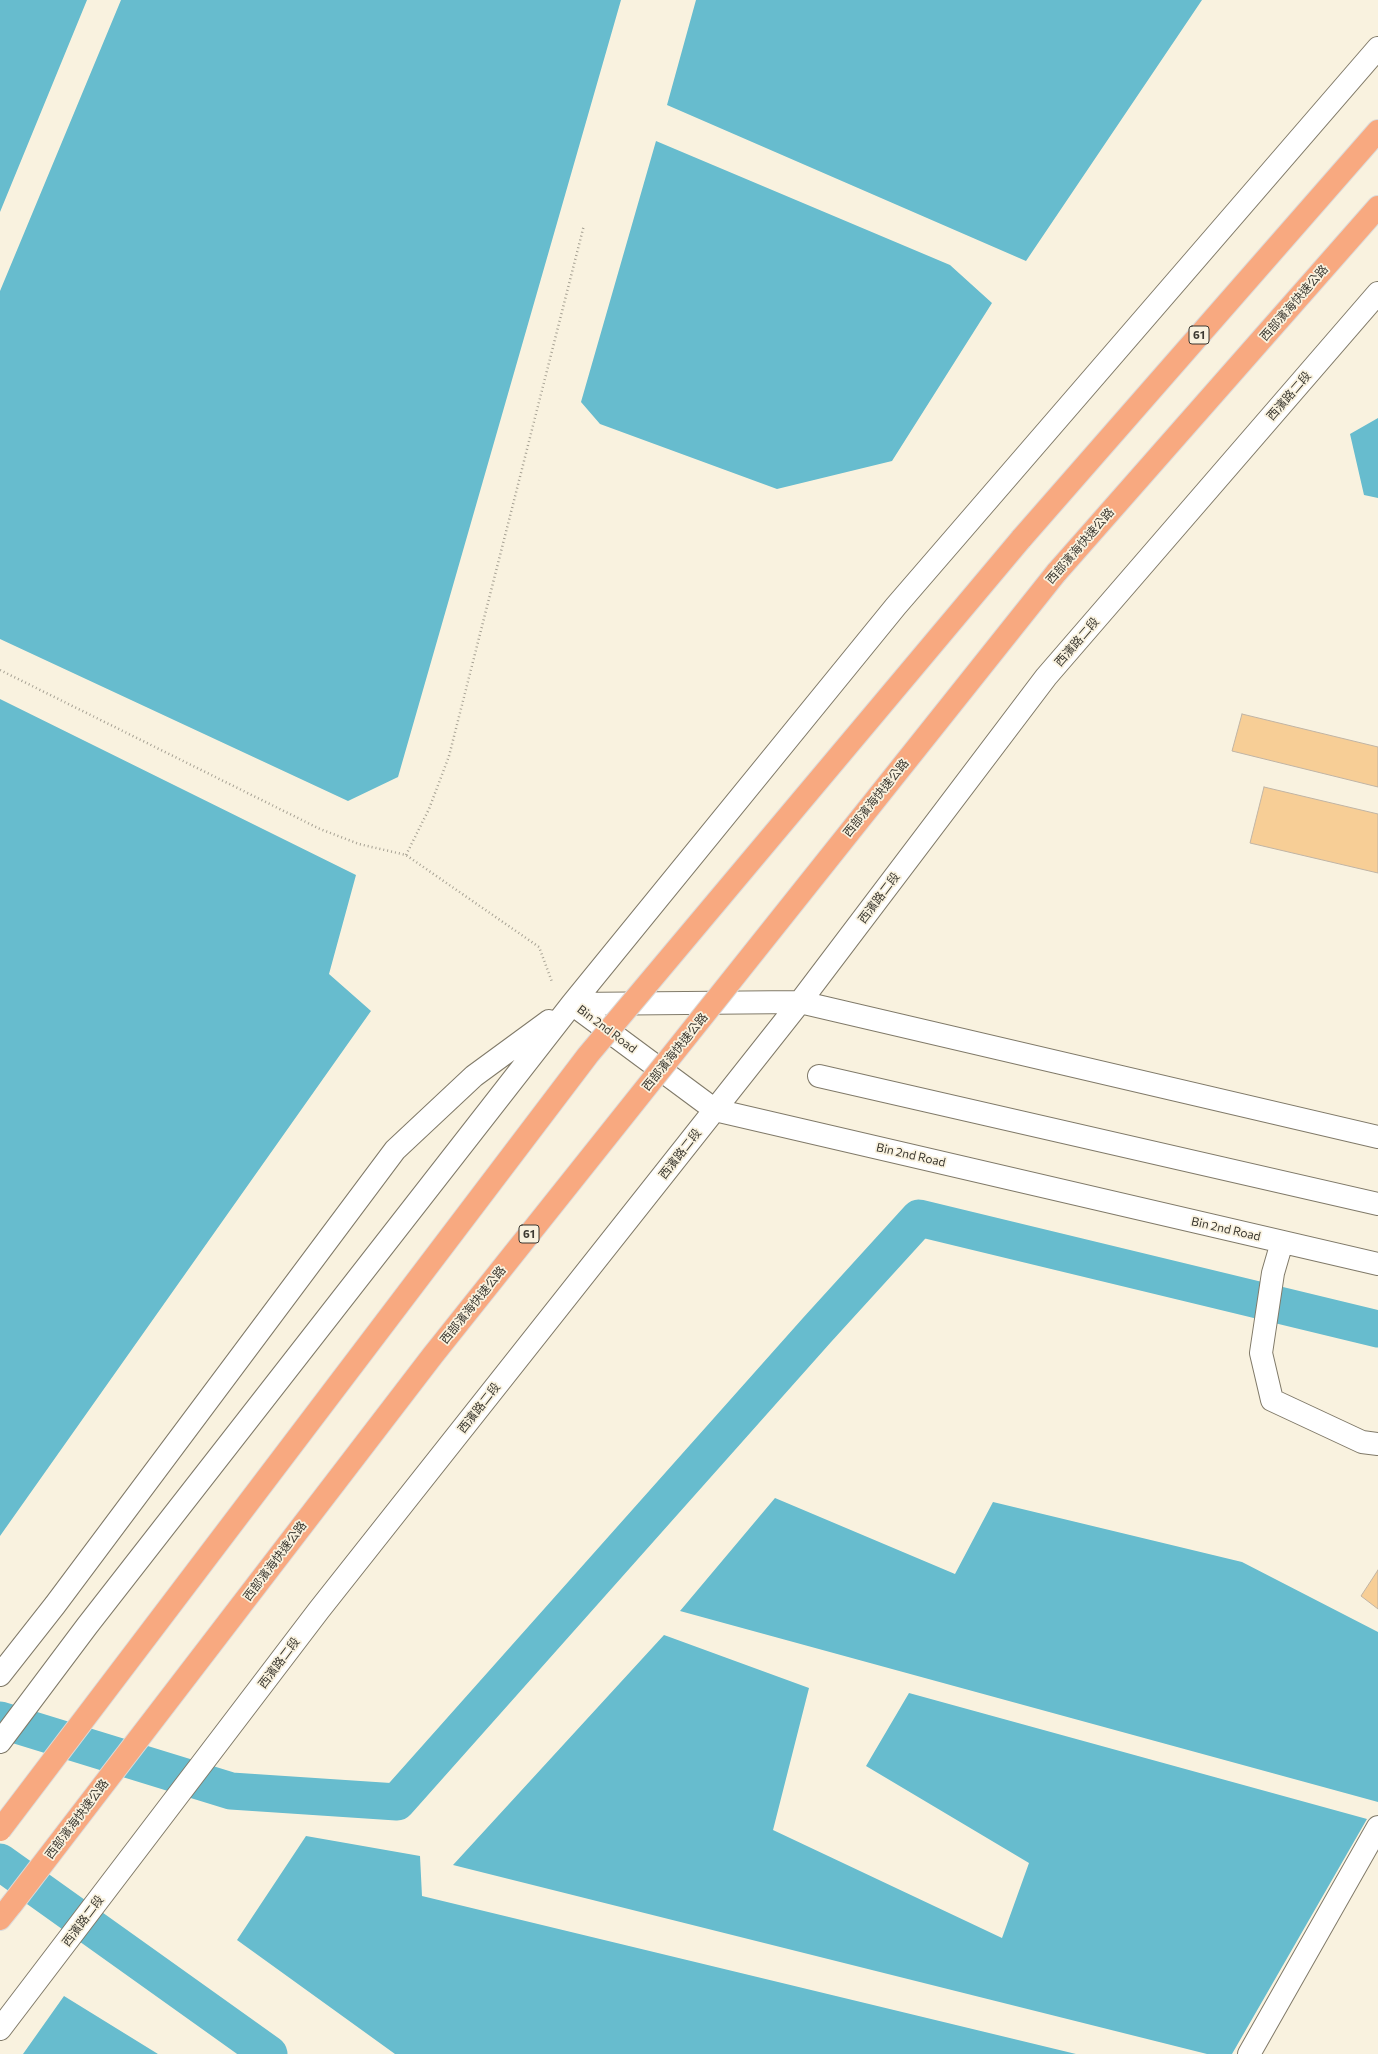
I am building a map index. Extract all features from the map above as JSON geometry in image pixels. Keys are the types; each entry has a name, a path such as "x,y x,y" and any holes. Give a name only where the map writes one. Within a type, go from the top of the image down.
{"highway":[{"name":"61","path":"0,1830 588,1055 1021,539 1378,131"},
{"name":"西部濱海快速公路","path":"6,1912 433,1355 1056,573 1378,207"}],"street":[{"path":"0,1742 87,1626 572,1004 896,606 1378,48"},
{"name":"西濱路二段","path":"0,2029 319,1610 800,1002 1046,677 1378,293"},
{"name":"Bin 2nd Road","path":"572,1004 800,1002 1378,1137"},
{"path":"0,1675 55,1605 395,1150 474,1076 572,1004"},
{"name":"Bin 2nd Road","path":"572,1004 715,1110 1378,1264"},
{"path":"819,1076 1378,1204"},
{"path":"1282,1242 1273,1273 1261,1353 1272,1400 1362,1442 1378,1444"},
{"path":"1249,2054 1378,1827"}],"path":[{"path":"406,855 429,809 449,756 584,225"},
{"path":"0,670 320,829 359,844 406,855 539,947 555,991 572,1004"}],"water":[{"path":"0,0 87,0 0,212"},
{"path":"121,0 621,0 398,777 348,801 0,639 0,291"},
{"path":"696,0 1202,0 1026,261 667,105"},
{"path":"656,141 950,265 992,303 892,461 777,489 600,424 581,402"},
{"path":"1378,418 1378,498 1364,495 1350,434"},
{"path":"0,699 356,875 329,974 371,1011 0,1536"},
{"path":"775,1498 955,1574 993,1502 1242,1562 1378,1632 1378,1802 680,1611"},
{"path":"664,1635 809,1688 773,1830 1002,1938 1029,1863 866,1766 909,1693 1367,1819 1232,2054 1207,2054 453,1865"},
{"path":"306,1836 420,1856 422,1896 1076,2054 395,2054 237,1940"},
{"path":"64,1996 158,2054 23,2054"}],"building":[{"path":"1242,714 1378,747 1378,787 1232,751"},
{"path":"1264,787 1378,814 1378,873 1250,843"},
{"path":"1378,1570 1378,1609 1361,1596"}],"waterway":[{"path":"0,1720 231,1791 397,1802 817,1330 919,1218 1378,1329"},
{"path":"0,1862 269,2054"}]}
